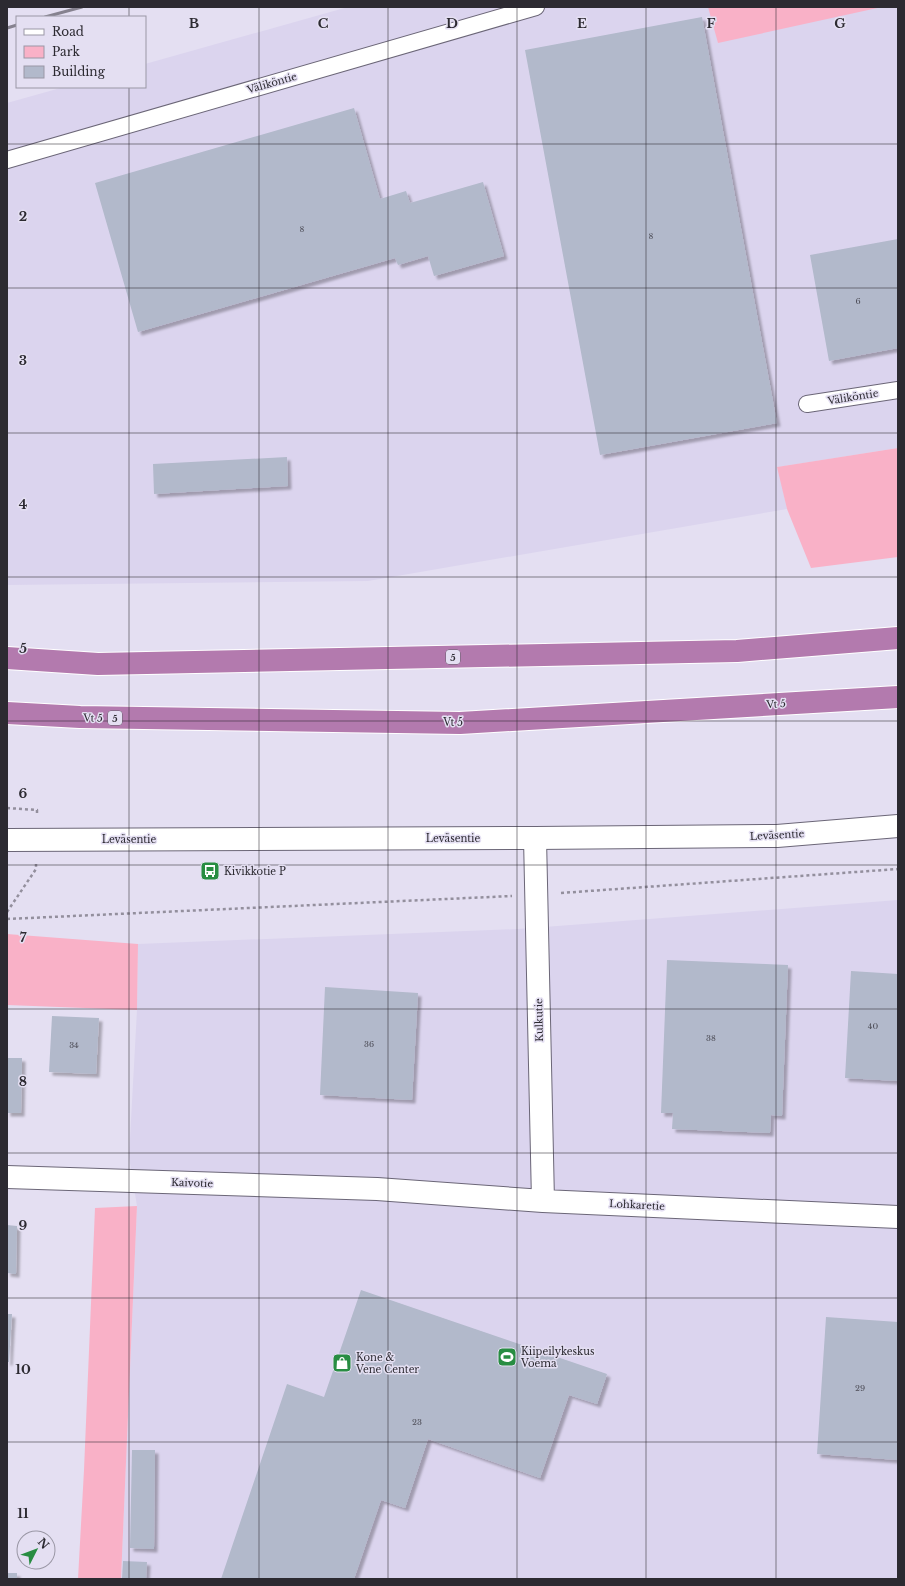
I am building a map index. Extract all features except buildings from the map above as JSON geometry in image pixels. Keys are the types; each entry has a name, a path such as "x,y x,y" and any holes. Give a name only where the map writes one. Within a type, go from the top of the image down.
{"highway":[{"name":"5","path":"7,658 98,664 737,652 898,638"},
{"name":"Vt 5","path":"7,713 80,718 460,723 898,697"}],"street":[{"name":"Leväsentie","path":"7,840 777,836 898,826"},
{"name":"Kulkutie","path":"535,838 543,1201"},
{"name":"Kaivotie","path":"7,1177 377,1189"},
{"name":"Lohkaretie","path":"377,1189 543,1201 898,1217"}],"lane":[{"name":"Väliköntie","path":"7,160 536,7"},
{"name":"Väliköntie","path":"807,404 898,390"}],"path":[{"path":"7,919 537,894 898,869"}],"shaded area":[{"path":"348,7 898,7 898,448 778,467 787,509 368,581 7,585 7,103 60,88 146,88 146,64"},
{"path":"898,900 898,1579 121,1579 137,1206 129,1157 137,1010 138,944 518,929"}],"green space":[{"path":"708,7 882,7 718,43"},
{"path":"898,448 898,557 811,568 787,509 777,467"},
{"path":"7,934 138,944 137,1010 7,1005"},
{"path":"137,1206 121,1579 78,1579 95,1208"}],"railway":[{"path":"49,16 82,7"},
{"path":"7,28 16,25"}],"place":[{"name":"Kivikkotie P","path":"210,871"},
{"name":"Kiipeilykeskus Voema","path":"507,1357"},
{"name":"Kone & Vene Center","path":"342,1363"}]}
